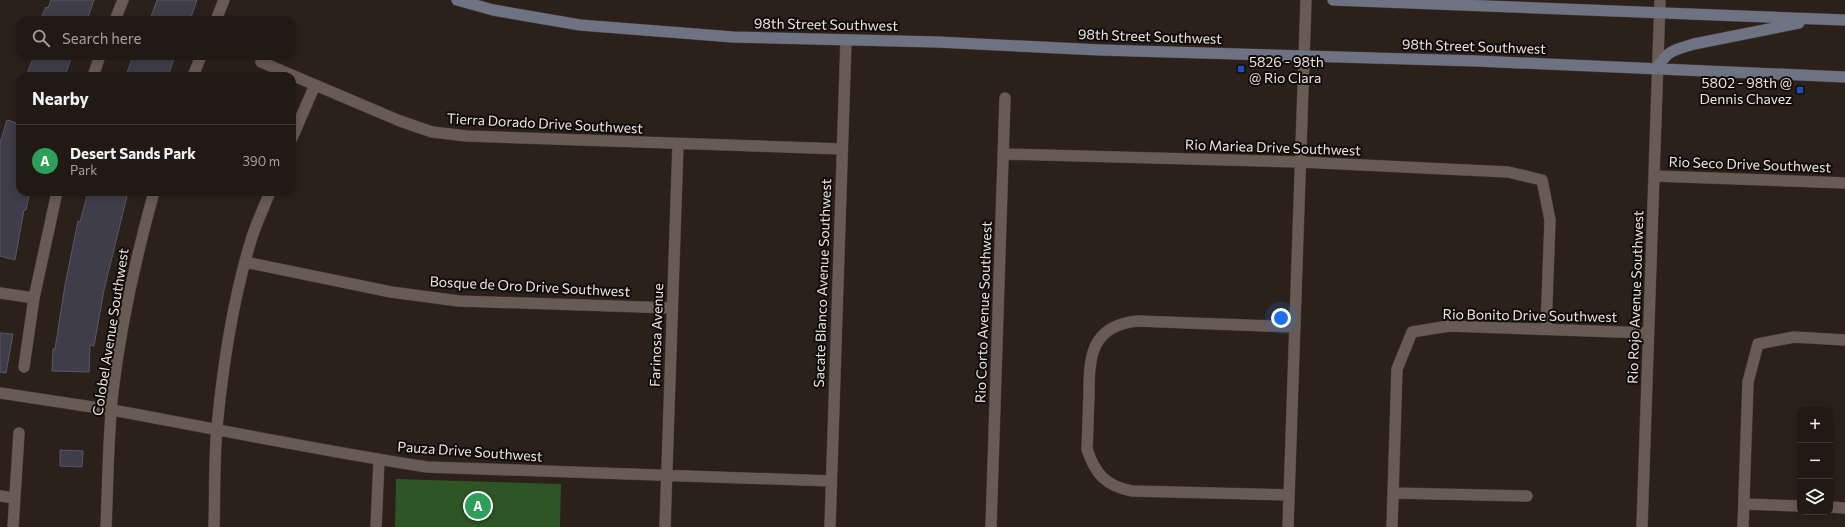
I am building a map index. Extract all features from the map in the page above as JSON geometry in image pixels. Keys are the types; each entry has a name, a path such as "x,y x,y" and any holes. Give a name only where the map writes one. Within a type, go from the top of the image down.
{"main road":[{"name":"98th Street Southwest","path":"457,0 493,10 580,25 733,37 1477,61 1845,77"},
{"path":"1333,0 1845,20"},
{"path":"1657,68 1665,55 1677,49 1694,44 1817,19"}],"street":[{"path":"117,16 123,0"},
{"path":"218,16 224,0"},
{"path":"1288,527 1306,0"},
{"name":"Rio Rojo Avenue Southwest","path":"1642,527 1660,0"},
{"name":"Sacate Blanco Avenue Southwest","path":"830,527 846,40"},
{"path":"94,72 99,60"},
{"path":"195,72 199,60"},
{"name":"Tierra Dorado Drive Southwest","path":"261,62 284,72"},
{"name":"Tierra Dorado Drive Southwest","path":"296,77 400,121 432,132 467,136 842,149"},
{"path":"296,129 315,85"},
{"name":"Rio Corto Avenue Southwest","path":"991,527 1005,98"},
{"name":"Farinosa Avenue","path":"665,527 678,144"},
{"name":"Rio Mariea Drive Southwest","path":"1003,154 1300,162 1508,172 1542,180 1550,220 1546,329"},
{"name":"Rio Seco Drive Southwest","path":"1654,176 1845,183"},
{"path":"24,367 34,298 56,196"},
{"name":"Colobel Avenue Southwest","path":"106,527 112,410 115,383 131,282 153,196"},
{"path":"214,527 217,428 226,357 245,262 252,236 268,196"},
{"name":"Bosque de Oro Drive Southwest","path":"245,262 391,292 459,301 672,308"},
{"path":"0,293 34,298"},
{"path":"1290,495 1132,491 1119,489 1108,483 1098,474 1087,449 1089,368 1092,353 1098,341 1116,326 1137,321 1295,327"},
{"name":"Rio Bonito Drive Southwest","path":"1393,493 1397,369 1412,332 1449,326 1649,333"},
{"path":"1743,527 1748,382 1758,344 1794,337 1845,340"},
{"name":"Pauza Drive Southwest","path":"0,393 217,428 379,460 427,467 831,481"},
{"path":"13,527 19,433"},
{"path":"376,527 379,460"},
{"path":"1392,527 1393,493 1527,496"},
{"path":"0,496 14,498"},
{"path":"1744,504 1797,506"},
{"path":"1833,507 1845,508"}],"green space":[{"path":"396,479 561,484 560,527 395,527"}],"building":[{"path":"51,0 94,0 88,16 42,16 46,7 48,8"},
{"path":"157,0 197,0 191,16 151,16"},
{"path":"32,60 71,60 66,72 28,72"},
{"path":"132,60 174,60 169,72 127,72"},
{"path":"7,120 16,123 16,196 29,196 26,210 24,210 15,260 0,256 0,143"},
{"path":"87,196 127,196 104,290 94,346 90,345 89,372 52,371 53,349 55,349 65,285 78,221 80,222"},
{"path":"0,333 13,334 6,373 0,372"},
{"path":"60,450 83,451 82,467 60,466"}],"place":[{"name":"5826 - 98th @ Rio Clara","path":"1241,69"},
{"name":"5802 - 98th @ Dennis Chavez","path":"1800,90"},
{"name":"Desert Sands Park","path":"478,506"}]}
